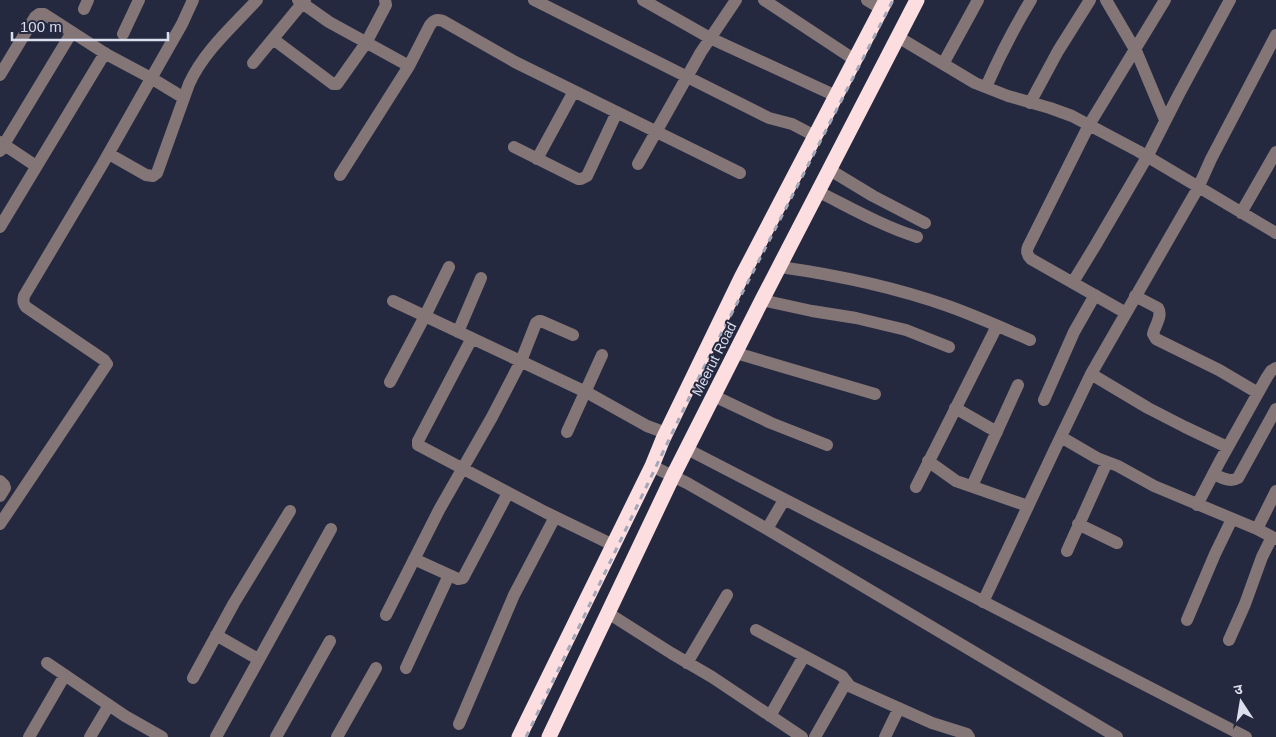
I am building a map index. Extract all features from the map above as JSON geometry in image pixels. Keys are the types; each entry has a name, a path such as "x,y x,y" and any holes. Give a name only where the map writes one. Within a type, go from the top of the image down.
{"highway":[{"name":"Meerut Road","path":"549,737 673,476 917,0"},
{"name":"Meerut Road","path":"519,737 652,466 741,278 884,4"}],"street":[{"path":"122,34 139,0"},
{"path":"0,524 107,364 104,360 26,307 23,304 24,296 108,154 182,24 193,0"},
{"path":"108,154 146,176 153,176 157,173 189,84 201,62 257,0"},
{"path":"272,39 335,84 338,83 366,42 386,5 385,0"},
{"path":"534,0 769,118 792,124 815,136"},
{"path":"643,0 710,38 836,96"},
{"path":"638,164 710,38 736,0"},
{"path":"764,0 855,60"},
{"path":"867,0 884,4"},
{"path":"943,64 978,0"},
{"path":"986,88 1016,25 1031,0"},
{"path":"1030,103 1058,51 1090,0"},
{"path":"1106,0 1135,51 1166,120"},
{"path":"1126,313 1031,259 1026,252 1089,125 1165,0"},
{"path":"1073,282 1147,157 1230,0"},
{"path":"253,63 302,1 328,22 409,66"},
{"path":"0,75 35,17 39,14 47,15 105,53 184,98"},
{"path":"340,175 409,66 430,25 433,21 438,20 443,21 515,62 740,173"},
{"path":"36,166 1,146 72,32"},
{"path":"983,602 1091,374 1198,188 1211,159 1276,35"},
{"path":"898,37 986,88 1063,113 1089,125 1276,233"},
{"path":"0,227 105,53"},
{"path":"537,159 574,91"},
{"path":"514,147 578,179 584,178 587,176 618,112"},
{"path":"1241,212 1276,152"},
{"path":"830,170 924,223"},
{"path":"819,192 878,222 902,233 917,237"},
{"path":"390,382 449,267"},
{"path":"780,267 821,273 910,294 950,307 1030,340"},
{"path":"458,332 481,278"},
{"path":"1044,400 1074,332 1094,295"},
{"path":"1135,296 1160,310 1160,316 1153,334 1156,339 1219,370 1258,393"},
{"path":"762,300 856,318 906,330 949,346"},
{"path":"393,301 521,361 585,392 648,426 666,433"},
{"path":"386,615 439,510 521,361 536,323 541,321 573,335"},
{"path":"916,487 997,326"},
{"path":"472,338 418,441 418,445 508,493 613,545"},
{"path":"736,354 875,394"},
{"path":"567,432 602,355"},
{"path":"1197,505 1258,393 1271,371 1276,368"},
{"path":"1091,374 1148,408 1228,447"},
{"path":"972,486 1018,385"},
{"path":"714,396 771,423 827,445"},
{"path":"955,408 997,432"},
{"path":"1213,474 1229,480 1238,478 1276,410"},
{"path":"1060,437 1097,458 1118,466 1154,486 1274,538 1262,557 1229,640"},
{"path":"687,449 1246,737"},
{"path":"928,462 956,481 1028,506"},
{"path":"1067,551 1107,462"},
{"path":"652,466 768,529 1117,737"},
{"path":"0,481 4,485 0,496"},
{"path":"1257,529 1276,491"},
{"path":"414,559 458,579 464,578 508,493"},
{"path":"768,529 784,500"},
{"path":"193,678 234,603 290,511"},
{"path":"459,724 514,595 556,517"},
{"path":"1187,620 1232,519"},
{"path":"1078,524 1117,543"},
{"path":"216,737 331,529"},
{"path":"406,668 448,575"},
{"path":"687,662 727,595"},
{"path":"608,613 712,677 802,737"},
{"path":"756,630 842,676 849,685 932,722 967,734 969,737"},
{"path":"216,636 258,659"},
{"path":"276,737 330,641"},
{"path":"770,716 804,656"},
{"path":"47,663 156,736"},
{"path":"337,737 376,668"},
{"path":"29,737 65,675"},
{"path":"815,737 844,686 849,685"},
{"path":"90,737 109,705"},
{"path":"885,737 899,708"}],"railway":[{"path":"526,737 701,373 893,0"}]}
